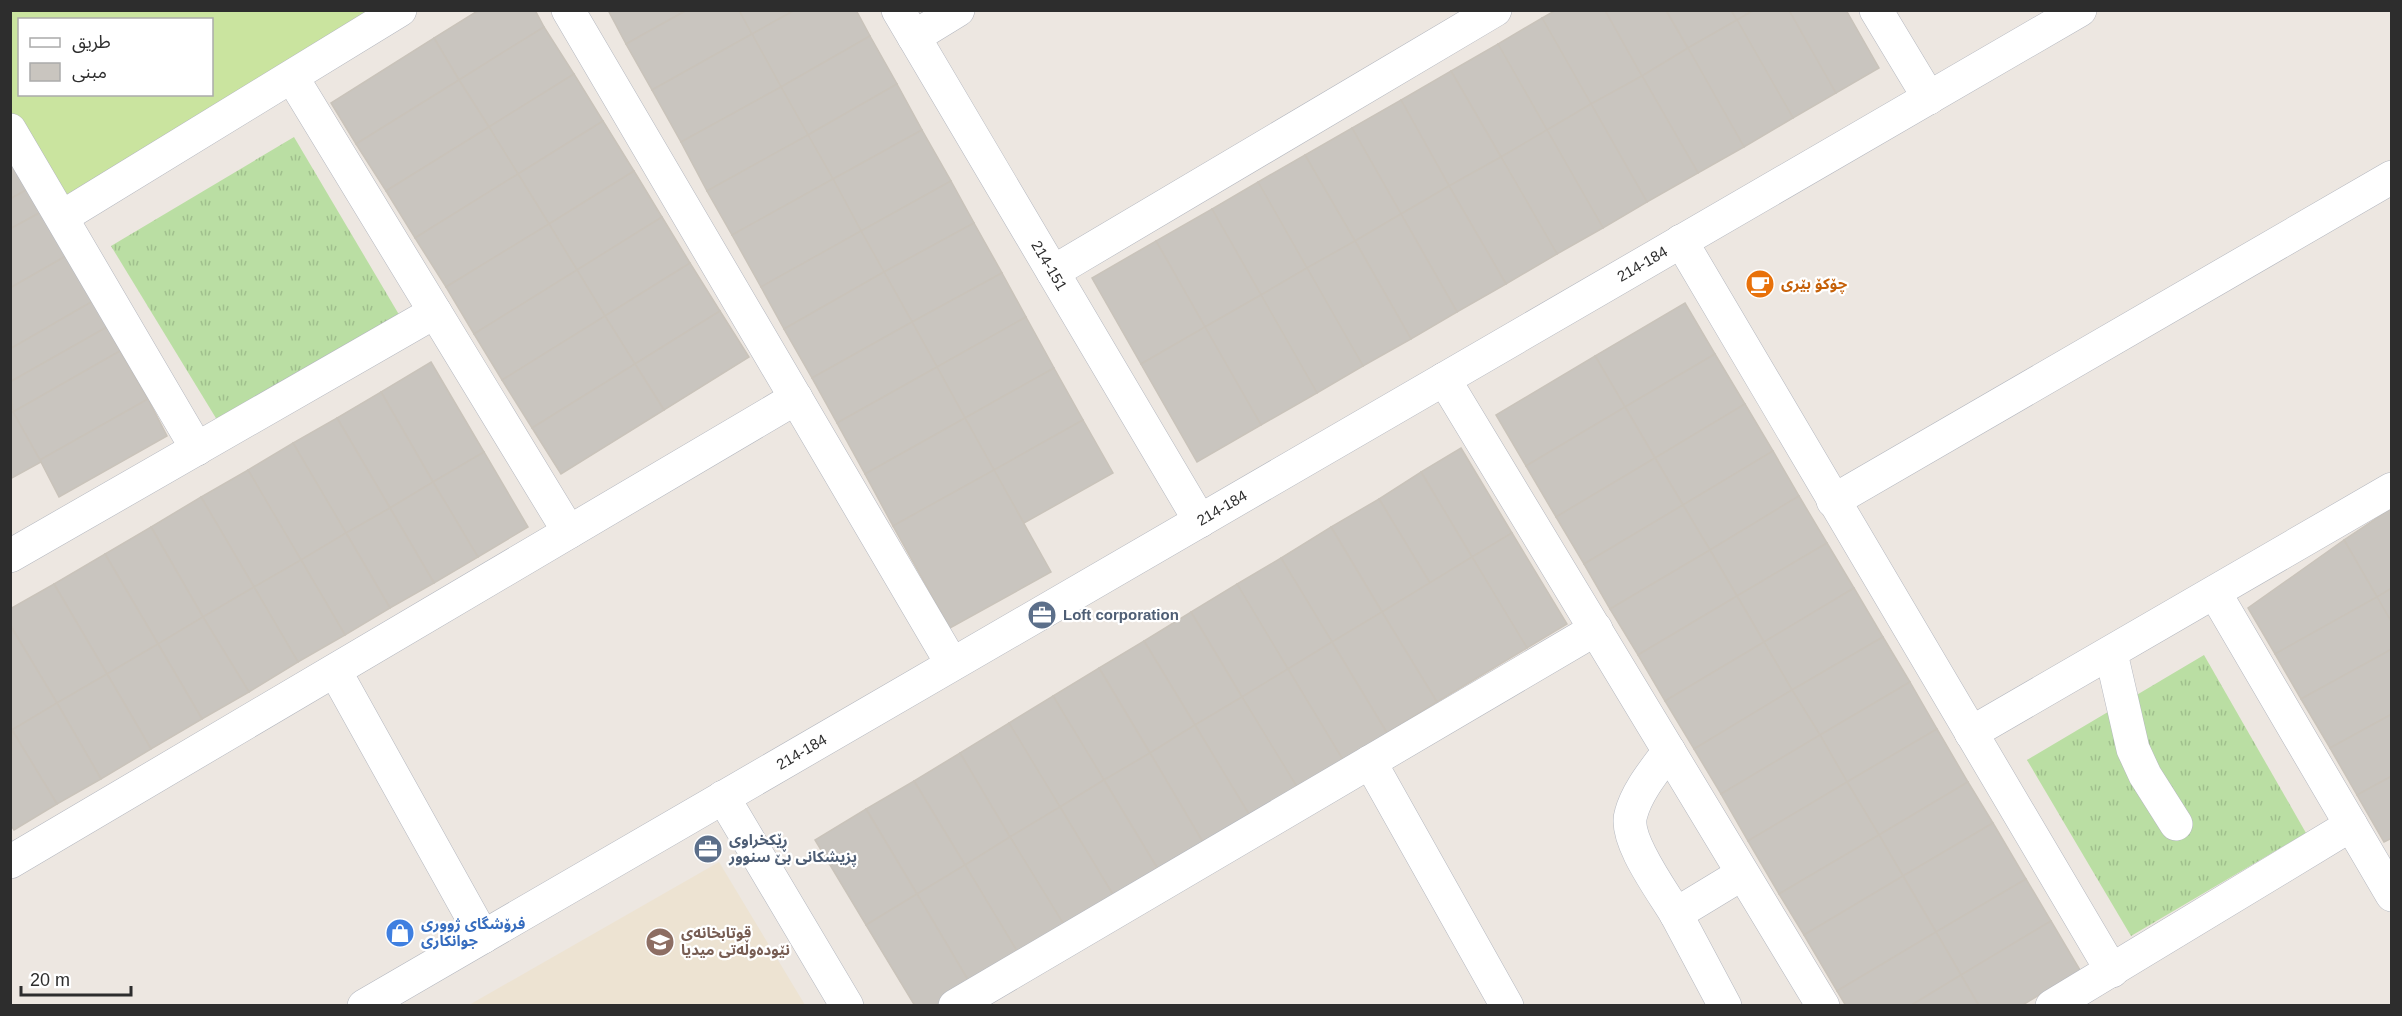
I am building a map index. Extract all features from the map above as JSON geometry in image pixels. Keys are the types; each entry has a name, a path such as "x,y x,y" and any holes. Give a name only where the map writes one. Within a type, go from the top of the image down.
{"street":[{"path":"568,10 952,664"},
{"path":"906,24 958,10"},
{"path":"1053,273 1495,10"},
{"path":"1876,10 1929,98"},
{"name":"214-184","path":"364,1005 2080,10"},
{"path":"62,217 292,77 385,14"},
{"name":"214-151","path":"906,24 1200,521"},
{"path":"292,77 569,532"},
{"path":"10,130 197,449"},
{"path":"1833,501 2391,177"},
{"path":"1681,241 2112,971"},
{"path":"10,556 435,312"},
{"path":"1444,379 1823,1005"},
{"path":"10,862 796,398"},
{"path":"1971,733 2391,489"},
{"path":"2215,593 2391,896"},
{"path":"955,1005 1596,629"},
{"path":"2111,653 2133,749 2145,775 2176,824"},
{"path":"335,671 483,937"},
{"path":"1669,751 1637,798 1629,817 1634,842 1725,1005"},
{"path":"1370,762 1500,1003"},
{"path":"723,797 847,1005"},
{"path":"2052,1005 2112,971 2350,825"},
{"path":"1676,914 1742,874"}],"shaded area":[{"path":"719,862 805,1005 469,1005"}],"green space":[{"path":"374,10 62,217 11,134 11,11"},
{"path":"294,137 401,318 222,428 111,246"},
{"path":"2204,655 2306,833 2131,936 2027,760"}],"building":[{"path":"479,10 535,10 544,27 459,80 434,38"},
{"path":"608,10 687,10 626,44"},
{"path":"687,10 739,10 752,34 652,90 626,44"},
{"path":"739,10 795,10 752,34"},
{"path":"795,10 856,10 870,36 781,87 752,34"},
{"path":"1556,10 1605,10 1642,76 1591,104 1542,18"},
{"path":"1605,10 1666,10 1688,48 1642,76"},
{"path":"1666,10 1731,10 1737,20 1688,48"},
{"path":"1731,10 1754,10 1737,20"},
{"path":"1754,10 1789,10 1836,93 1793,118 1737,20"},
{"path":"1789,10 1846,10 1879,68 1836,93"},
{"path":"1542,18 1591,104 1547,130 1498,44"},
{"path":"1737,20 1793,118 1744,147 1688,48"},
{"path":"544,27 574,74 489,127 459,80"},
{"path":"752,34 781,87 681,142 652,90"},
{"path":"870,36 897,84 808,135 781,87"},
{"path":"434,38 459,80 356,144 331,103"},
{"path":"1498,44 1547,130 1501,157 1451,71"},
{"path":"1688,48 1744,147 1698,173 1642,76"},
{"path":"1451,71 1501,157 1449,186 1401,100"},
{"path":"574,74 603,121 518,174 489,127"},
{"path":"1642,76 1698,173 1647,202 1591,104"},
{"path":"459,80 489,127 386,191 356,144"},
{"path":"897,84 922,130 833,179 808,135"},
{"path":"781,87 808,135 707,191 681,142"},
{"path":"1401,100 1449,186 1401,214 1352,128"},
{"path":"1591,104 1647,202 1603,228 1547,130"},
{"path":"603,121 634,171 549,224 518,174"},
{"path":"489,127 518,174 415,238 386,191"},
{"path":"1352,128 1401,214 1355,241 1305,155"},
{"path":"922,130 951,181 861,231 833,179"},
{"path":"1547,130 1603,228 1557,254 1501,157"},
{"path":"808,135 833,179 732,235 707,191"},
{"path":"1305,155 1355,241 1307,268 1258,182"},
{"path":"1501,157 1557,254 1506,284 1449,186"},
{"path":"10,159 28,189 10,199"},
{"path":"634,171 662,217 577,270 549,224"},
{"path":"518,174 549,224 446,287 415,238"},
{"path":"833,179 861,231 761,287 732,235"},
{"path":"951,181 974,223 884,272 861,231"},
{"path":"1258,182 1307,268 1261,295 1212,209"},
{"path":"1449,186 1506,284 1457,312 1401,214"},
{"path":"28,189 41,212 10,229 10,199"},
{"path":"1212,209 1261,295 1205,327 1156,241"},
{"path":"41,212 66,256 10,288 10,229"},
{"path":"1401,214 1457,312 1411,339 1355,241"},
{"path":"662,217 690,263 605,316 577,270"},
{"path":"974,223 1002,273 912,322 884,272"},
{"path":"549,224 577,270 474,334 446,287"},
{"path":"861,231 884,272 784,329 761,287"},
{"path":"1156,241 1205,327 1141,364 1092,278"},
{"path":"1355,241 1411,339 1363,366 1307,268"},
{"path":"66,256 93,301 10,349 10,288"},
{"path":"690,263 720,311 635,364 605,316"},
{"path":"1307,268 1363,366 1317,393 1261,295"},
{"path":"577,270 605,316 502,380 474,334"},
{"path":"884,272 912,322 812,378 784,329"},
{"path":"1002,273 1026,317 937,367 912,322"},
{"path":"1261,295 1317,393 1261,425 1205,327"},
{"path":"93,301 107,327 10,382 10,349"},
{"path":"1685,303 1715,354 1625,407 1595,356"},
{"path":"720,311 749,357 664,410 635,364"},
{"path":"605,316 635,364 532,428 502,380"},
{"path":"1026,317 1054,368 965,418 937,367"},
{"path":"912,322 937,367 837,423 812,378"},
{"path":"107,327 120,351 13,412 10,382"},
{"path":"1205,327 1261,425 1197,462 1141,364"},
{"path":"120,351 148,399 40,460 13,412"},
{"path":"1715,354 1745,404 1655,458 1625,407"},
{"path":"1595,356 1625,407 1526,466 1496,415"},
{"path":"431,362 484,452 433,482 381,392"},
{"path":"635,364 664,410 561,474 532,428"},
{"path":"937,367 965,418 865,474 837,423"},
{"path":"1054,368 1083,420 994,470 965,418"},
{"path":"381,392 433,482 390,508 337,418"},
{"path":"148,399 167,436 59,497 40,460"},
{"path":"1745,404 1773,451 1683,505 1655,458"},
{"path":"1625,407 1655,458 1556,517 1526,466"},
{"path":"13,412 41,462 10,479 10,413"},
{"path":"337,418 390,508 346,533 293,443"},
{"path":"965,418 994,470 893,526 865,474"},
{"path":"1083,420 1113,473 1024,523 994,470"},
{"path":"293,443 346,533 301,560 248,470"},
{"path":"1461,448 1512,533 1472,557 1421,472"},
{"path":"1773,451 1799,496 1710,550 1683,505"},
{"path":"484,452 528,527 478,557 433,482"},
{"path":"1655,458 1683,505 1584,564 1556,517"},
{"path":"248,470 301,560 254,587 201,497"},
{"path":"994,470 1051,572 950,628 893,526"},
{"path":"1421,472 1472,557 1430,583 1379,499"},
{"path":"433,482 478,557 434,583 390,508"},
{"path":"1799,496 1827,543 1737,596 1710,550"},
{"path":"201,497 254,587 203,617 151,527"},
{"path":"1379,499 1430,583 1382,612 1331,527"},
{"path":"1683,505 1710,550 1610,609 1584,564"},
{"path":"390,508 434,583 390,608 346,533"},
{"path":"2392,508 2392,588 2377,597 2344,540"},
{"path":"151,527 203,617 158,644 105,554"},
{"path":"1331,527 1382,612 1332,642 1281,558"},
{"path":"346,533 390,608 345,635 301,560"},
{"path":"1512,533 1567,624 1527,648 1472,557"},
{"path":"2344,540 2377,597 2275,654 2248,608"},
{"path":"1827,543 1854,588 1764,642 1737,596"},
{"path":"1710,550 1737,596 1638,655 1610,609"},
{"path":"105,554 158,644 107,674 54,584"},
{"path":"1472,557 1527,648 1437,702 1382,612"},
{"path":"1281,558 1332,642 1288,669 1237,584"},
{"path":"301,560 345,635 298,662 254,587"},
{"path":"54,584 107,674 57,703 10,625 10,609"},
{"path":"1237,584 1288,669 1242,697 1191,612"},
{"path":"254,587 298,662 249,692 203,617"},
{"path":"1854,588 1883,637 1792,690 1764,642"},
{"path":"2392,588 2392,623 2377,597"},
{"path":"1737,596 1764,642 1665,701 1638,655"},
{"path":"2377,597 2392,623 2392,649 2301,699 2275,654"},
{"path":"1191,612 1242,697 1195,725 1144,641"},
{"path":"1382,612 1437,702 1387,733 1332,642"},
{"path":"203,617 249,692 202,719 158,644"},
{"path":"10,625 57,703 12,730 10,727"},
{"path":"1883,637 1910,682 1820,735 1792,690"},
{"path":"1144,641 1195,725 1150,753 1099,668"},
{"path":"1332,642 1387,733 1343,760 1288,669"},
{"path":"1764,642 1792,690 1694,749 1665,701"},
{"path":"158,644 202,719 151,749 107,674"},
{"path":"2392,649 2392,714 2330,748 2301,699"},
{"path":"1099,668 1150,753 1104,780 1053,696"},
{"path":"1288,669 1343,760 1297,787 1242,697"},
{"path":"107,674 151,749 101,779 57,703"},
{"path":"1910,682 1937,729 1847,782 1820,735"},
{"path":"1792,690 1820,735 1721,794 1694,749"},
{"path":"1053,696 1104,780 1060,807 1009,723"},
{"path":"1242,697 1297,787 1250,816 1195,725"},
{"path":"57,703 101,779 57,804 12,730"},
{"path":"2392,714 2392,776 2357,795 2330,748"},
{"path":"1009,723 1060,807 1010,837 960,753"},
{"path":"1195,725 1250,816 1204,844 1150,753"},
{"path":"1937,729 1968,782 1879,835 1847,782"},
{"path":"12,730 57,804 14,830 10,824"},
{"path":"1820,735 1847,782 1748,841 1721,794"},
{"path":"960,753 1010,837 965,865 914,781"},
{"path":"1150,753 1204,844 1159,871 1104,780"},
{"path":"2392,776 2392,838 2384,842 2357,795"},
{"path":"1104,780 1159,871 1115,898 1060,807"},
{"path":"914,781 965,865 917,894 866,809"},
{"path":"1847,782 1879,835 1779,894 1748,841"},
{"path":"1968,782 1993,823 1903,876 1879,835"},
{"path":"1060,807 1115,898 1066,928 1010,837"},
{"path":"866,809 917,894 866,925 815,840"},
{"path":"1993,823 2026,879 1936,932 1903,876"},
{"path":"1879,835 1903,876 1804,935 1779,894"},
{"path":"1010,837 1066,928 1020,956 965,865"},
{"path":"965,865 1020,956 971,985 917,894"},
{"path":"1903,876 1936,932 1837,991 1804,935"},
{"path":"2026,879 2051,921 1961,975 1936,932"},
{"path":"917,894 971,985 938,1006 915,1006 866,925"},
{"path":"2051,921 2080,970 2021,1006 1979,1006 1961,975"},
{"path":"1936,932 1961,975 1910,1006 1846,1006 1837,991"},
{"path":"1961,975 1979,1006 1910,1006"}],"place":[{"name":"چۆکۆ بێری","path":"1760,284"},
{"name":"Loft corporation","path":"1042,615"},
{"name":"ڕێکخراوی پزیشکانی بێ سنوور","path":"708,849"},
{"name":"فرۆشگای ژووری جوانکاری","path":"400,933"},
{"name":"قوتابخانەی نێودەوڵەتی میدیا","path":"660,942"}]}
